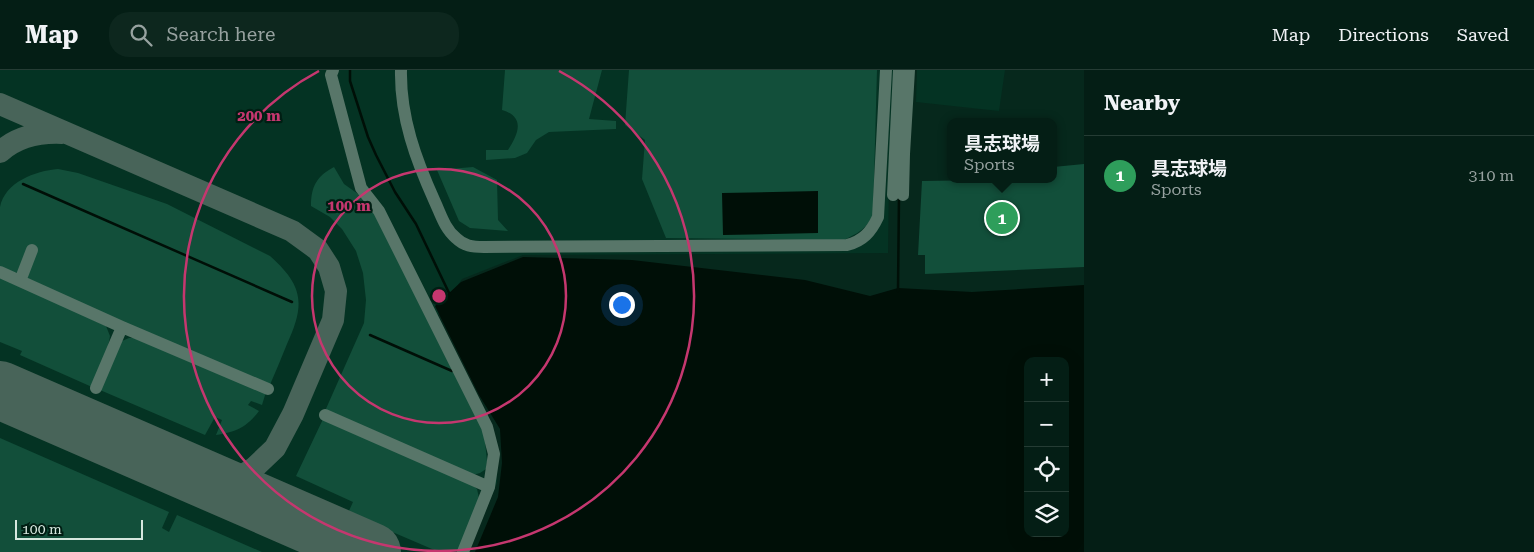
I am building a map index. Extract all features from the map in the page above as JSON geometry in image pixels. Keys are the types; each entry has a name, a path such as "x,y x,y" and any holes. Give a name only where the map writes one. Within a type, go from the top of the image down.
{"street":[{"path":"333,70 331,75 361,188 380,211 487,427 494,454 489,487 463,552"},
{"path":"401,70 402,98 408,132 418,166 447,229 464,244 472,247 494,247 847,245 856,243 872,229 878,217 886,70"},
{"path":"898,70 898,195 904,154 910,70"},
{"path":"20,280 32,250"},
{"path":"0,272 122,327 268,389"},
{"path":"96,388 122,327"},
{"path":"325,415 489,487"}],"shaded area":[{"path":"0,70 894,70 889,175 888,253 523,255 462,279 438,315 498,445 497,483 469,552 0,552"},
{"path":"505,70 602,70 589,119 616,121 616,129 549,132 536,140 527,153 515,158 486,160 486,150 508,150 517,132 517,121 509,113 502,110"},
{"path":"629,70 877,70 873,214 871,219 861,230 844,240 666,238 642,179 645,140 625,125"},
{"path":"917,70 1005,70 999,111 916,102"},
{"path":"1084,164 1084,267 925,274 925,255 918,255 922,181 947,181 947,183 1057,183 1057,167"},
{"path":"334,167 344,184 368,201 484,432 487,461 486,469 480,473 473,475 325,411 364,323 366,300 363,273 356,251 342,229 330,217 311,206 312,193 316,182 323,174"},
{"path":"473,167 497,180 498,220 508,231 470,228 459,221 437,170"},
{"path":"58,169 78,173 167,204 270,256 281,267 290,277 295,287 298,297 297,318 269,387 27,281 22,269 16,273 0,269 0,207 3,198 22,179 40,172"},
{"path":"818,191 818,233 723,235 722,193"},
{"path":"523,257 632,260 805,280 870,296 898,288 972,292 1084,285 1084,552 475,552 498,497 502,463 500,429 479,395 435,306 461,282"},
{"path":"0,276 106,326 110,336 108,347 92,387 20,355 22,351 0,342"},
{"path":"129,338 138,338 266,392 262,405 251,401 248,405 259,411 250,422 240,428 216,435 222,420 215,417 205,435 100,390 122,341"},
{"path":"324,417 470,482 477,489 479,498 459,552 439,552 348,513 353,502 296,476"},
{"path":"0,438 169,512 162,528 169,532 177,515 262,552 0,552"}],"waterway":[{"path":"350,70 350,81 368,137 395,192 416,224 450,295"},
{"path":"23,184 292,302"},
{"path":"898,291 899,196"},
{"path":"370,335 452,371"}],"taxiway":[{"path":"0,104 292,231 318,250 329,267 336,291 333,320 293,414 275,448 254,468 224,488"},
{"path":"0,152 14,142 29,136 45,133 62,133"}],"runway":[{"path":"0,390 372,552"}],"place":[{"name":"具志球場","path":"1002,218"}]}
